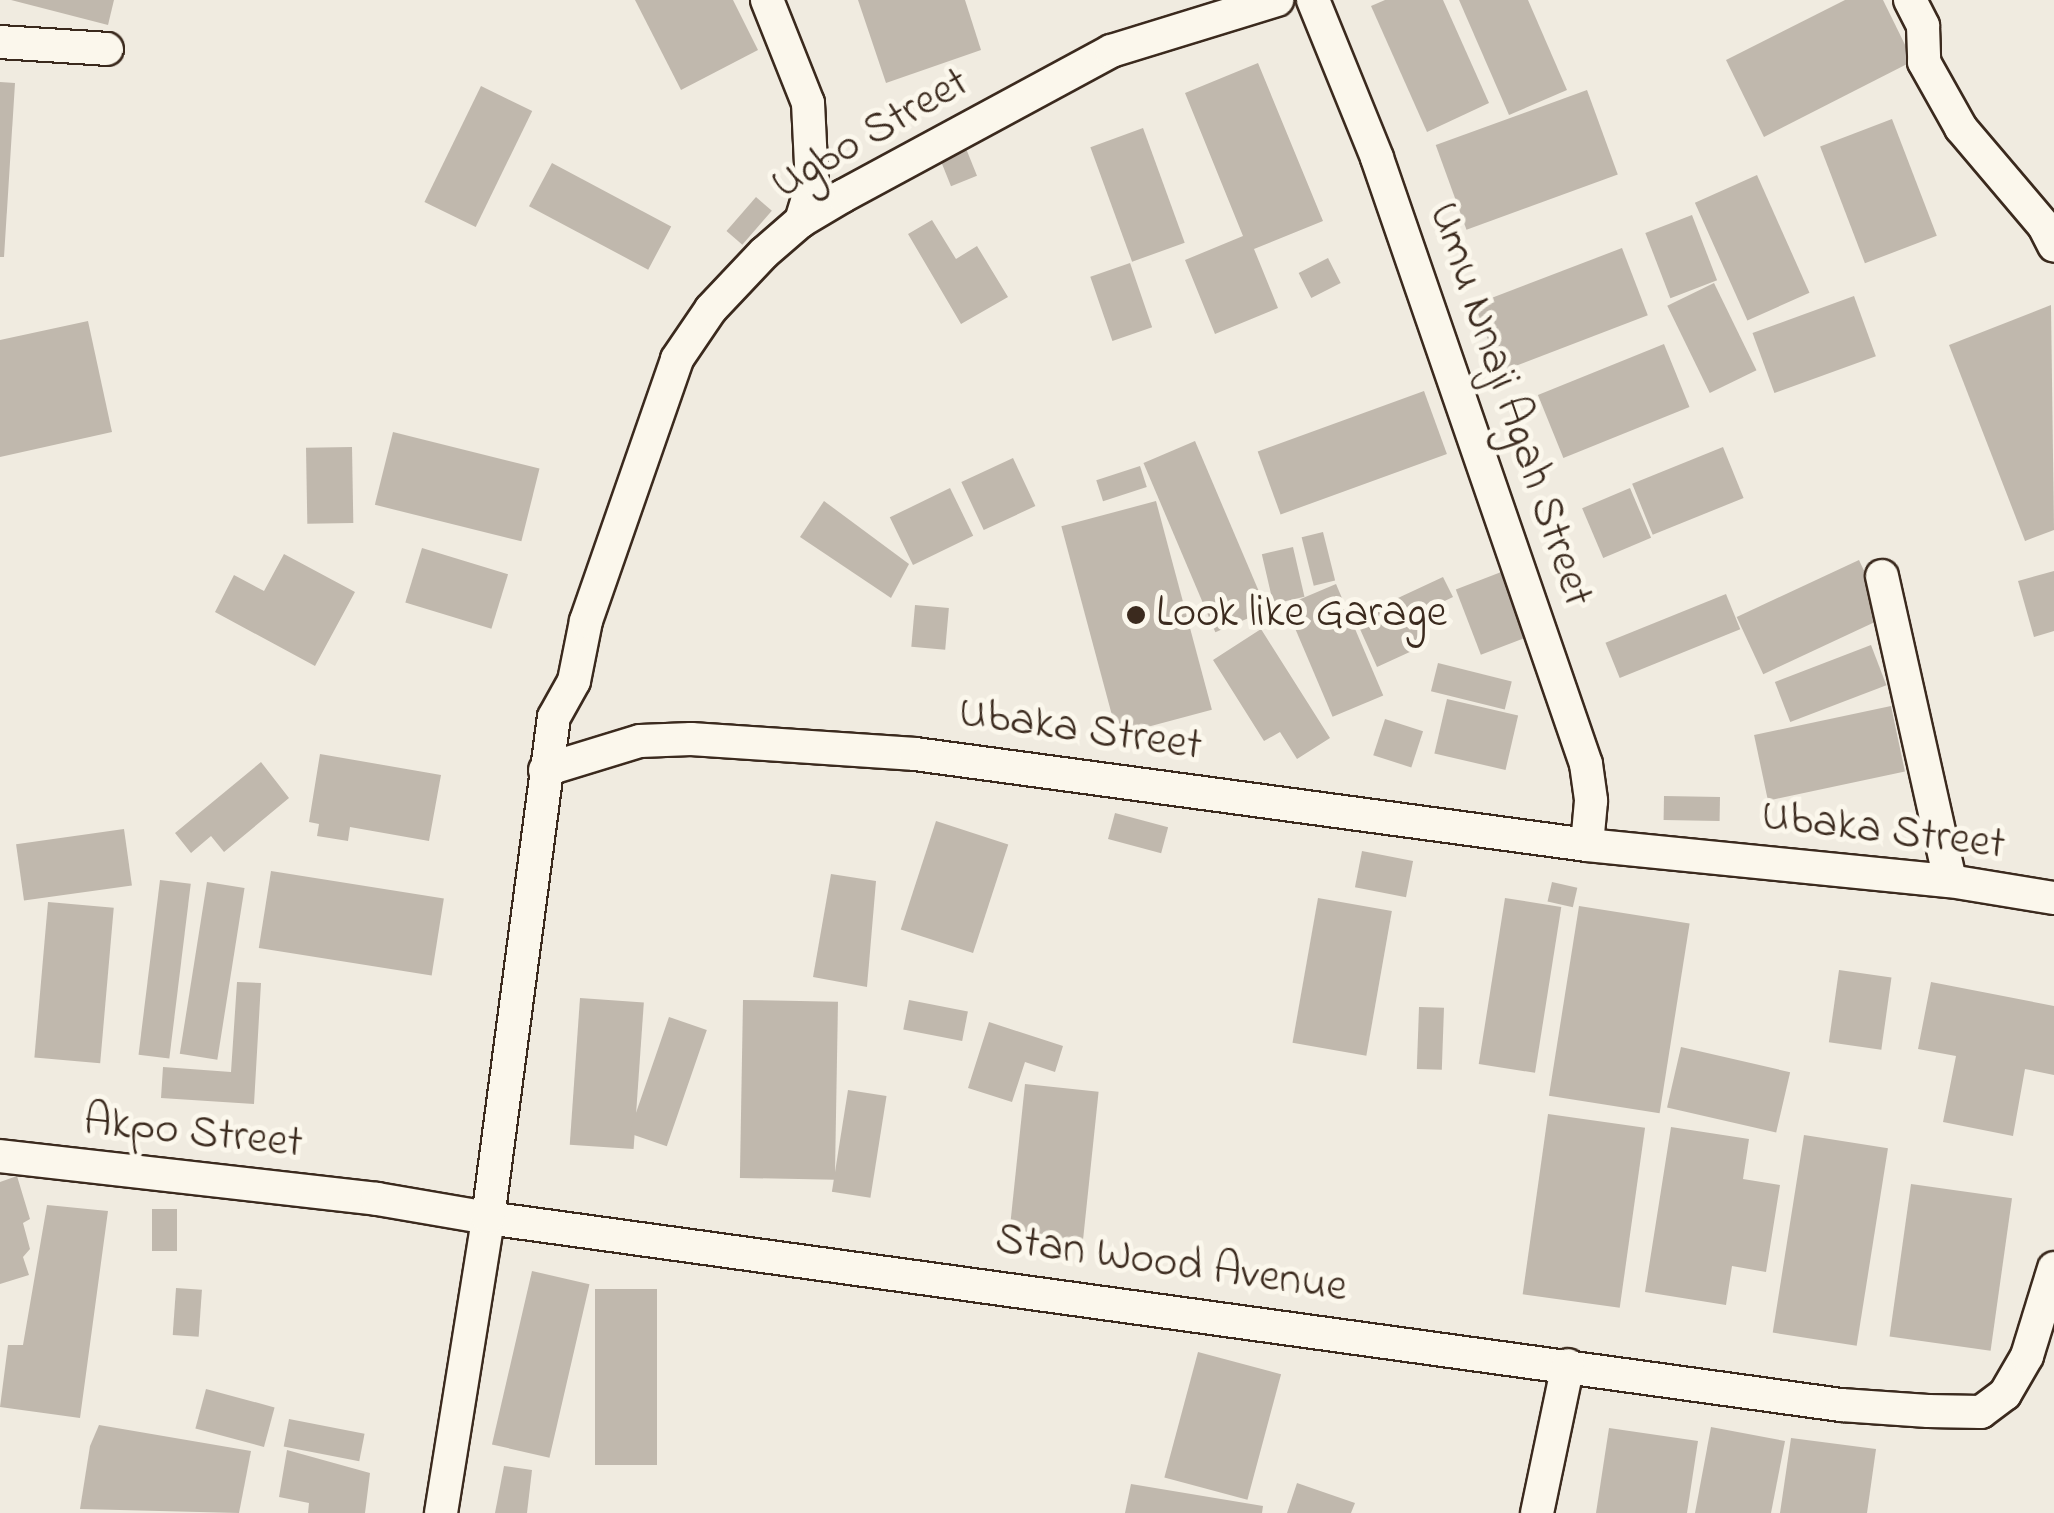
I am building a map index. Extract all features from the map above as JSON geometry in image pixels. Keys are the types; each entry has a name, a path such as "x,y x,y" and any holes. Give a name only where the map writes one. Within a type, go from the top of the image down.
{"street":[{"path":"767,0 776,14 808,103 812,186 801,221"},
{"name":"Ugbo Street","path":"545,770 554,717 574,682 586,621 677,359 711,310 801,221 1112,51 1277,0"},
{"name":"Umu Nnaji Agah Street","path":"1313,0 1377,158 1586,764 1591,801 1587,846"},
{"path":"1910,0 1923,26 1924,62 1961,128 2044,226 2054,246"},
{"path":"0,42 107,49"},
{"path":"1882,576 1950,882"},
{"name":"Ubaka Street","path":"545,770 640,741 692,739 915,754 1587,846 1950,882 2054,898"},
{"path":"442,1513 545,810 545,770"},
{"name":"Akpo Street","path":"0,1156 377,1198 488,1218"},
{"name":"Stan Wood Avenue","path":"488,1218 1840,1405 1981,1412 1994,1406 2027,1356 2054,1268"},
{"path":"1537,1513 1568,1365"}],"building":[{"path":"11,0 114,0 108,25"},
{"path":"635,0 733,0 758,50 681,90"},
{"path":"858,0 965,0 981,50 886,83"},
{"path":"1385,0 1443,0 1489,103 1427,132 1371,6"},
{"path":"1459,0 1528,0 1567,90 1509,115"},
{"path":"1845,0 1883,0 1913,61 1764,137 1726,60"},
{"path":"1258,63 1323,221 1254,249 1278,308 1215,334 1185,260 1243,236 1185,93"},
{"path":"0,82 15,83 4,257 0,257"},
{"path":"481,86 532,111 476,227 424,202"},
{"path":"1587,90 1618,175 1466,230 1436,145"},
{"path":"1892,119 1937,236 1865,263 1820,147"},
{"path":"1143,128 1185,243 1132,262 1090,147"},
{"path":"965,146 977,176 951,186 939,156"},
{"path":"552,163 671,226 648,270 529,206"},
{"path":"1757,175 1809,293 1747,321 1695,203"},
{"path":"756,197 772,211 742,245 726,231"},
{"path":"1692,215 1717,280 1670,298 1645,233"},
{"path":"932,220 956,259 977,246 1008,297 961,324 908,234"},
{"path":"1622,248 1648,315 1500,372 1474,305"},
{"path":"1328,258 1341,283 1311,298 1299,273"},
{"path":"1130,263 1152,327 1112,341 1090,277"},
{"path":"1714,283 1757,370 1710,393 1667,306"},
{"path":"1854,296 1876,356 1774,393 1753,333"},
{"path":"2051,305 2054,530 2025,541 1949,345"},
{"path":"88,321 112,432 0,457 0,340"},
{"path":"1664,344 1689,407 1563,458 1538,395"},
{"path":"1424,391 1447,454 1281,514 1258,452"},
{"path":"393,432 540,469 521,541 375,505"},
{"path":"1195,441 1267,610 1215,632 1143,463"},
{"path":"352,447 353,523 307,524 306,448"},
{"path":"1723,447 1744,498 1653,535 1632,484"},
{"path":"1013,458 1035,506 984,530 961,482"},
{"path":"1140,466 1147,487 1103,501 1096,480"},
{"path":"950,488 973,536 913,565 890,517"},
{"path":"1630,488 1651,538 1603,558 1582,508"},
{"path":"824,501 909,564 891,598 800,537"},
{"name":"Look like Garage","path":"1156,501 1212,710 1117,735 1061,526"},
{"path":"1323,532 1335,581 1314,586 1302,537"},
{"path":"1293,547 1304,597 1273,604 1262,554"},
{"path":"422,548 508,574 491,629 405,603"},
{"path":"284,554 355,592 315,666 215,612 234,575 264,591"},
{"path":"1859,560 1886,617 1763,674 1737,617"},
{"path":"1509,569 1534,634 1481,655 1456,589"},
{"path":"2054,571 2054,631 2034,637 2018,581"},
{"path":"1443,577 1453,597 1413,616 1425,645 1377,667 1355,618"},
{"path":"1336,584 1383,695 1333,717 1285,605"},
{"path":"1726,594 1740,629 1620,678 1605,643"},
{"path":"915,605 949,608 945,650 911,647"},
{"path":"1261,629 1330,738 1297,759 1280,732 1264,741 1213,660"},
{"path":"1871,645 1886,685 1790,722 1775,682"},
{"path":"1438,663 1512,681 1505,710 1431,691"},
{"path":"1447,699 1518,715 1506,770 1434,754"},
{"path":"1891,706 1905,772 1768,801 1754,735"},
{"path":"1385,719 1423,731 1411,768 1373,755"},
{"path":"320,754 441,775 429,841 350,827 348,841 317,836 319,824 309,822"},
{"path":"261,762 289,798 224,852 211,836 191,853 175,833"},
{"path":"1664,796 1720,797 1720,821 1664,820"},
{"path":"1115,813 1168,827 1161,853 1108,839"},
{"path":"936,821 1008,844 973,953 901,929"},
{"path":"124,829 132,885 24,901 16,844"},
{"path":"1362,851 1413,861 1406,897 1355,887"},
{"path":"271,871 444,898 432,975 259,948"},
{"path":"831,874 876,881 867,987 813,977"},
{"path":"160,880 191,884 169,1058 139,1055"},
{"path":"207,882 245,888 217,1060 180,1054"},
{"path":"1552,882 1577,888 1573,907 1548,901"},
{"path":"1318,898 1392,911 1366,1056 1292,1043"},
{"path":"1505,898 1561,907 1535,1073 1479,1064"},
{"path":"48,902 114,908 100,1063 34,1057"},
{"path":"1579,906 1690,924 1660,1113 1549,1096"},
{"path":"1839,970 1891,977 1881,1050 1829,1042"},
{"path":"237,982 261,983 254,1104 161,1098 163,1067 231,1072"},
{"path":"1931,982 2054,1006 2054,1075 2025,1069 2013,1136 1943,1122 1956,1056 1918,1049"},
{"path":"580,998 644,1002 634,1149 570,1145"},
{"path":"743,1000 838,1002 835,1180 740,1178"},
{"path":"909,1000 968,1011 962,1041 903,1029"},
{"path":"1419,1007 1444,1008 1442,1070 1417,1069"},
{"path":"669,1017 707,1030 667,1146 629,1133"},
{"path":"989,1022 1063,1046 1055,1072 1025,1062 1012,1102 968,1088"},
{"path":"1681,1047 1790,1072 1776,1133 1667,1107"},
{"path":"1025,1084 1099,1092 1083,1242 1009,1234"},
{"path":"848,1090 887,1096 870,1198 832,1192"},
{"path":"1548,1114 1645,1128 1620,1308 1523,1294"},
{"path":"1671,1127 1749,1139 1743,1179 1780,1185 1766,1272 1732,1266 1726,1305 1645,1292"},
{"path":"1804,1135 1888,1148 1857,1346 1773,1333"},
{"path":"17,1176 30,1219 23,1223 30,1249 23,1257 29,1275 0,1284 0,1182"},
{"path":"1911,1184 2012,1198 1991,1351 1890,1337"},
{"path":"47,1205 108,1211 80,1418 0,1407 8,1345 23,1345"},
{"path":"152,1209 177,1209 177,1251 152,1251"},
{"path":"532,1271 589,1284 549,1458 492,1444"},
{"path":"176,1288 202,1290 199,1337 173,1335"},
{"path":"595,1289 657,1289 657,1465 595,1465"},
{"path":"1198,1352 1281,1374 1247,1500 1164,1478"},
{"path":"206,1389 275,1407 264,1447 195,1429"},
{"path":"289,1419 365,1434 359,1461 284,1446"},
{"path":"99,1425 251,1451 239,1513 80,1509 90,1446"},
{"path":"1711,1427 1785,1441 1771,1513 1695,1513"},
{"path":"1609,1428 1698,1441 1687,1513 1596,1513"},
{"path":"1791,1438 1876,1449 1867,1513 1780,1513"},
{"path":"287,1450 370,1473 365,1513 308,1513 309,1503 279,1497"},
{"path":"504,1466 532,1470 527,1513 495,1513"},
{"path":"1297,1483 1355,1503 1351,1513 1287,1513"},
{"path":"1131,1484 1263,1506 1262,1513 1125,1513"}],"place":[{"name":"Look like Garage","path":"1136,615"}]}
